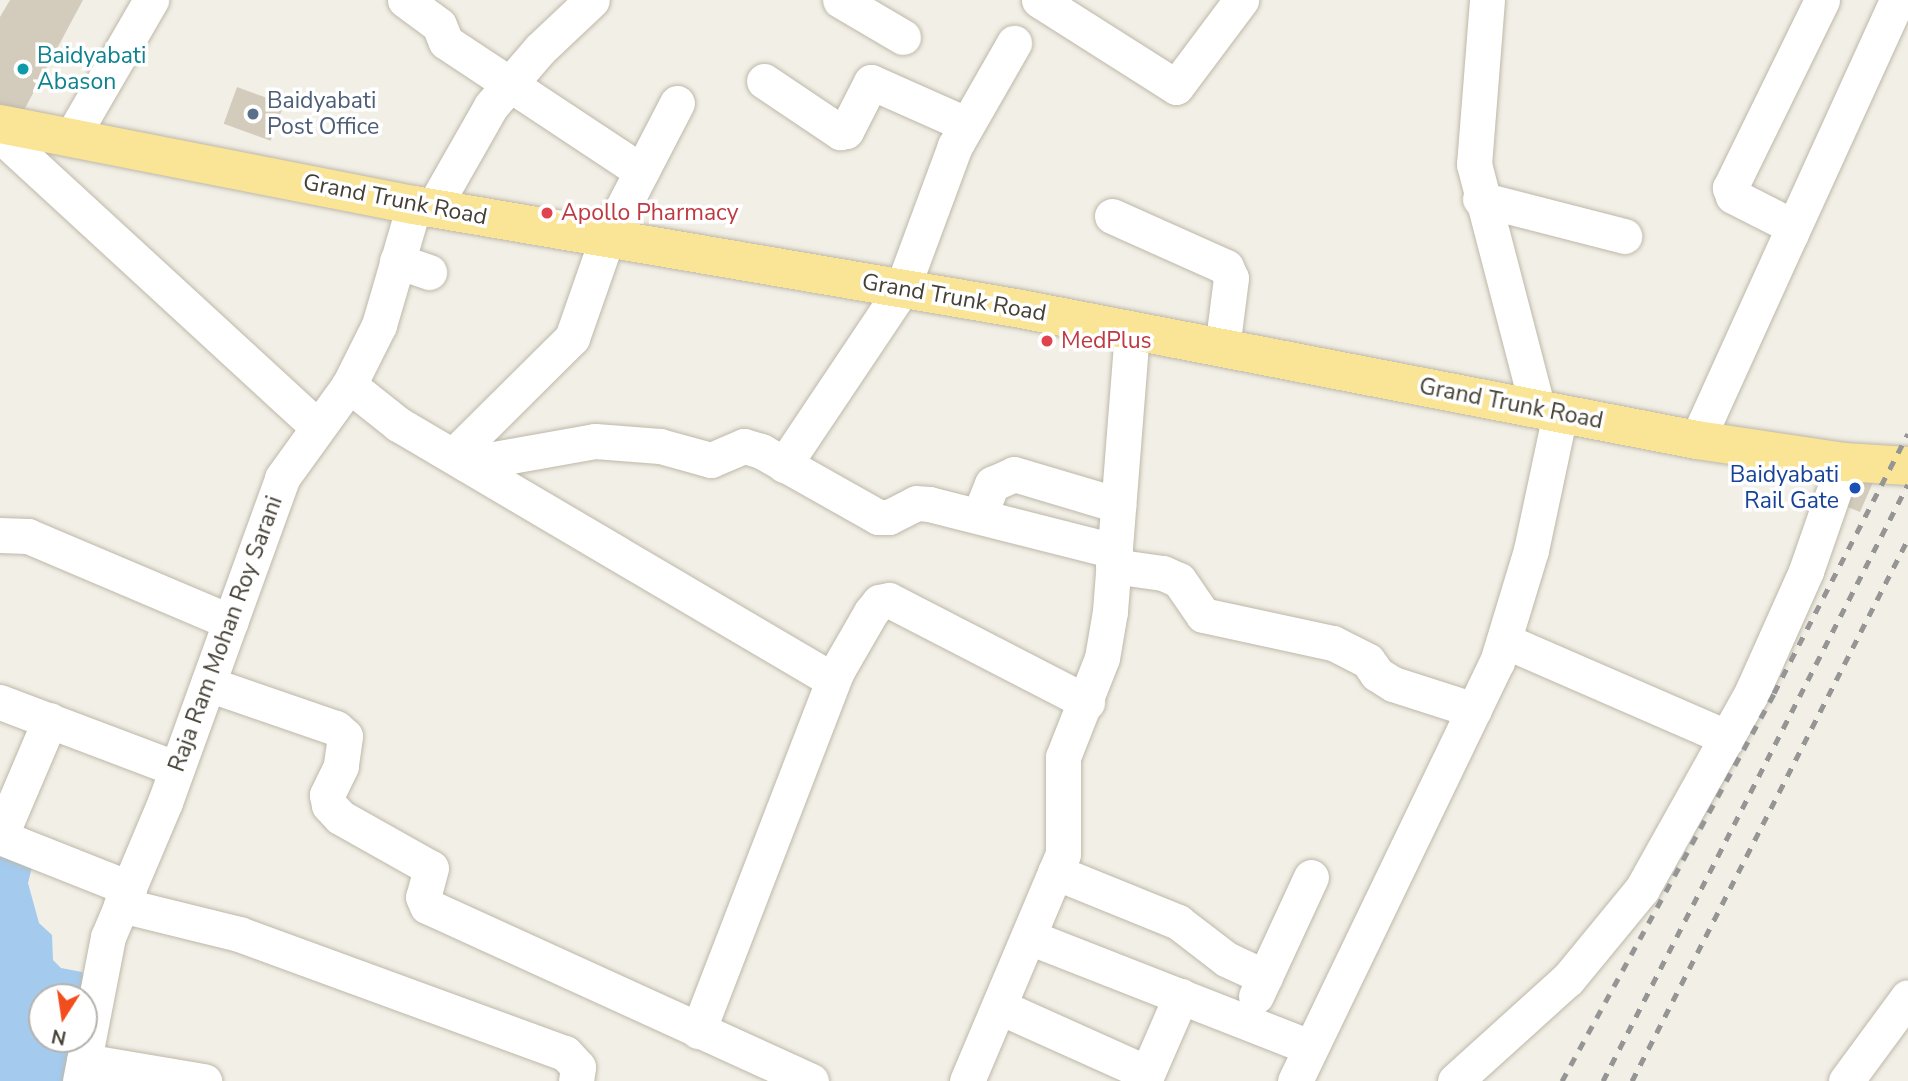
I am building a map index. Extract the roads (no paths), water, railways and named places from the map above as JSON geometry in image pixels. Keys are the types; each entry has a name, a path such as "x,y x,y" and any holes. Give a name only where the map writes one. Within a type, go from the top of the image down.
{"main road":[{"name":"Grand Trunk Road","path":"0,124 423,207 1132,331 1696,440 1843,462 1908,466"}],"street":[{"path":"71,138 151,0"},
{"path":"405,0 439,25 446,42 512,83 641,172"},
{"name":"Raja Ram Mohan Roy Sarani","path":"82,1071 108,937 177,769 282,478 349,385 379,325 413,267 423,207 491,106 593,0"},
{"path":"840,0 903,37"},
{"path":"1039,0 1177,87 1241,0"},
{"path":"1791,233 1788,224 1733,196 1730,188 1822,0"},
{"path":"1696,440 1897,0"},
{"path":"1294,1081 1505,641 1531,550 1549,411 1480,199 1474,127 1476,2"},
{"path":"784,465 902,289 966,124 1014,43"},
{"path":"764,81 840,132 846,131 871,82 966,124"},
{"path":"460,460 572,338 607,238 677,103"},
{"path":"0,135 317,426"},
{"path":"1480,199 1624,236"},
{"path":"1112,216 1226,267 1231,278 1222,348"},
{"path":"967,1081 1055,872 1066,832 1063,757 1087,702 1102,658 1114,559 1132,331"},
{"path":"349,385 398,424 810,669 826,676 837,671"},
{"path":"460,460 565,444 627,441 711,460 744,446 878,517 889,517 916,503 979,516 1163,573 1179,580 1203,615 1333,643 1368,661 1377,674 1393,684 1474,710"},
{"path":"1455,1081 1568,979 1601,943 1642,889 1728,738 1788,614 1843,462"},
{"path":"979,516 992,484 1014,474 1118,505"},
{"path":"0,535 28,536 231,622"},
{"path":"698,1031 837,671 871,612 889,600 1087,702"},
{"path":"1505,641 1728,738"},
{"path":"208,684 336,728 345,736 328,805 340,817 430,867 423,897 427,906 811,1081"},
{"path":"0,702 177,769"},
{"path":"50,720 13,773 0,837 125,896 239,934 565,1053 578,1067 576,1081"},
{"path":"1055,872 1178,922 1226,959 1265,977"},
{"path":"1244,1021 1311,877"},
{"path":"1029,937 1310,1047"},
{"path":"1000,1007 1146,1077 1181,996"},
{"path":"1846,1081 1908,997"},
{"path":"82,1071 204,1081"}],"water":[{"path":"0,845 34,859 28,883 39,923 52,935 53,960 61,968 82,972 87,983 28,983 28,1053 74,1053 68,1081 0,1081"}],"railway":[{"path":"1562,1081 1774,693 1908,433"},
{"path":"1603,1081 1908,484"},
{"path":"1632,1081 1908,539"}],"place":[{"name":"Baidyabati Abason","path":"23,69"},
{"name":"Baidyabati Post Office","path":"253,114"},
{"name":"Apollo Pharmacy","path":"547,213"},
{"name":"MedPlus","path":"1047,341"},
{"name":"Baidyabati Rail Gate","path":"1855,488"}]}
